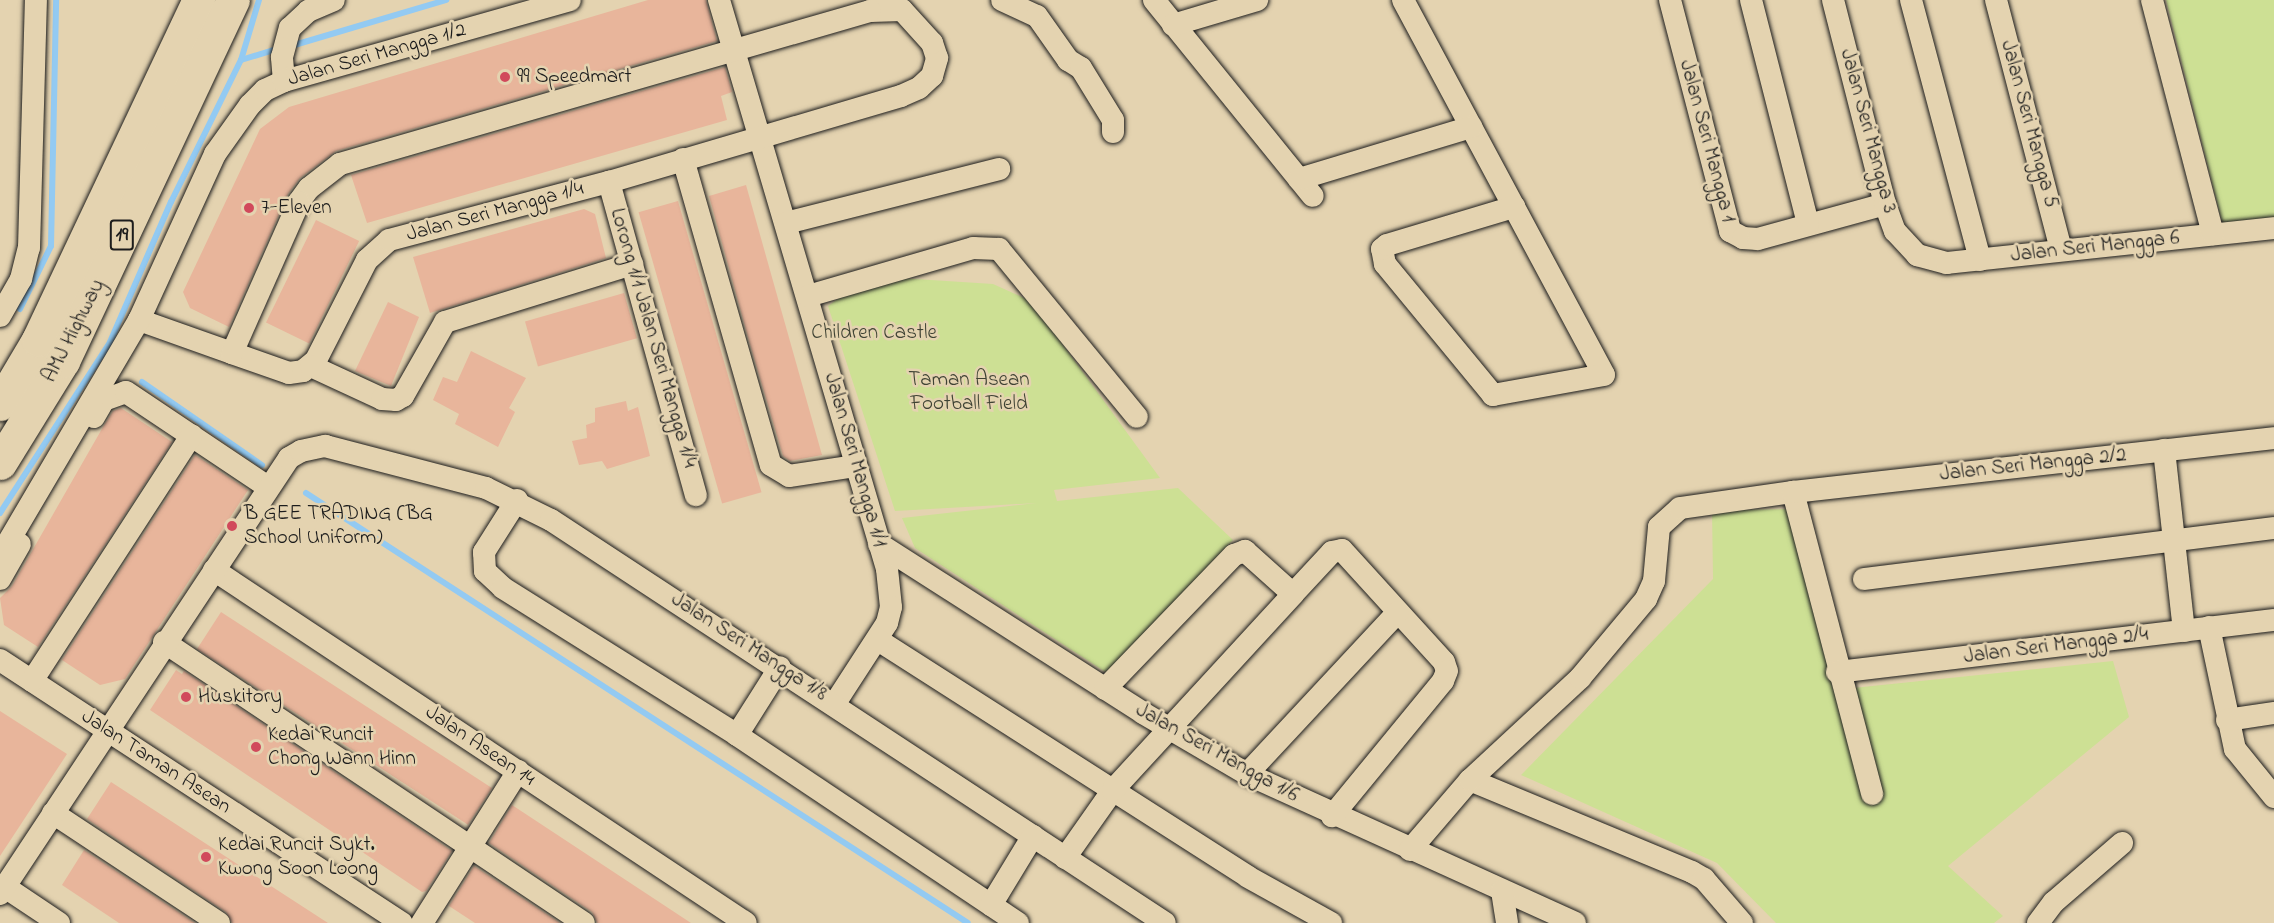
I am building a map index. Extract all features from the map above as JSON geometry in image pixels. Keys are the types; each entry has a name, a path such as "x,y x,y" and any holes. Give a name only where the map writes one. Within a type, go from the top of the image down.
{"highway":[{"name":"AMJ Highway","path":"0,404 38,340 199,0"},
{"name":"AMJ Highway","path":"0,463 63,361 233,0"}],"street":[{"path":"0,316 21,279 29,248 36,0"},
{"path":"284,81 282,57 290,28 308,11 334,0"},
{"name":"Jalan Seri Mangga 1/2","path":"0,556 139,320 225,136 250,105 284,81 570,0"},
{"name":"Jalan Seri Mangga 1/1","path":"718,0 808,296 879,544 891,607 878,640 835,703"},
{"path":"1002,0 1037,16 1068,60 1081,68 1113,120 1113,132"},
{"path":"1154,0 1306,188 1470,127"},
{"path":"1173,25 1257,0"},
{"path":"1402,0 1514,207 1604,375 1493,395 1385,264 1382,249 1387,245 1514,207"},
{"name":"Jalan Seri Mangga 1","path":"1670,0 1730,231 1743,238 1758,239 1885,204"},
{"path":"1752,0 1808,224"},
{"name":"Jalan Seri Mangga 3","path":"1833,0 1885,204 1895,231 1917,255"},
{"path":"1911,0 1980,260"},
{"name":"Jalan Seri Mangga 5","path":"1996,0 2061,249"},
{"path":"2152,0 2213,234"},
{"name":"Jalan Seri Mangga 1/4","path":"311,366 367,260 388,240 609,182 919,88 932,76 937,58 932,43 902,10 870,10 733,51"},
{"path":"232,353 300,202 309,188 340,164 733,51"},
{"path":"683,159 771,465 789,476 856,466"},
{"path":"786,223 999,168"},
{"name":"Lorong 1/1 Jalan Seri Mangga 1/4","path":"609,182 696,495"},
{"name":"Jalan Seri Mangga 6","path":"1917,255 1947,263 2274,228"},
{"path":"808,296 974,248 999,249 1137,417"},
{"path":"139,320 289,373 311,366 382,399 396,400 403,396 445,322 632,264"},
{"path":"0,579 104,400 126,392 268,487 106,730 3,890 59,923"},
{"path":"32,681 192,435"},
{"name":"Jalan Seri Mangga 2/2","path":"1410,850 1470,780 1533,719 1580,678 1646,599 1654,581 1655,541 1659,527 1668,516 1695,504 2274,438"},
{"name":"Jalan Seri Mangga 1/8","path":"268,487 289,458 301,451 325,446 486,488 517,500 780,667 1165,923"},
{"path":"2164,450 2184,631"},
{"path":"1793,492 1838,672 1872,794"},
{"path":"517,500 483,552 485,571 492,579 737,735 1018,923"},
{"path":"1864,579 2274,528"},
{"name":"Jalan Seri Mangga 1/6","path":"879,544 1105,689 1247,774 1332,816 1575,923"},
{"path":"1065,858 1113,790 1167,727 1332,552 1342,550 1444,663 1447,671 1443,681 1332,816"},
{"path":"1105,689 1234,555 1245,551 1293,594"},
{"name":"Jalan Asean 14","path":"213,570 746,923"},
{"path":"1247,774 1398,612"},
{"name":"Jalan Seri Mangga 2/4","path":"1838,672 2274,620"},
{"path":"2209,627 2227,720 2241,759 2274,797"},
{"path":"878,640 1248,877 1331,923"},
{"path":"164,642 584,923"},
{"name":"Jalan Taman Asean","path":"0,660 402,923"},
{"path":"737,735 780,667"},
{"path":"2227,720 2274,713"},
{"path":"422,923 518,771"},
{"path":"1470,780 1692,872 1704,879 1729,919"},
{"path":"53,813 219,923"},
{"path":"991,904 1034,836"},
{"path":"2038,923 2054,902 2122,843"},
{"path":"1502,891 1507,923"}],"green space":[{"path":"2166,0 2274,0 2274,225 2225,234"},
{"path":"869,276 993,284 1031,301 1160,478 1054,490 1057,501 1178,488 1233,540 1107,673 915,548 902,518 1037,503 895,511 828,306"},
{"path":"1795,509 1853,688 2113,661 2129,717 1948,866 2003,916 1994,923 1776,923 1717,863 1521,775 1713,579 1712,510"}],"building":[{"path":"648,0 706,0 717,41 336,151 300,178 288,194 229,327 190,308 183,292 260,129 289,107"},
{"path":"725,67 732,92 721,96 727,120 367,223 351,175"},
{"path":"746,185 822,455 790,461 783,456 749,341 709,196"},
{"path":"678,201 762,492 722,504 639,212"},
{"path":"584,209 595,214 606,258 430,313 413,257"},
{"path":"316,220 359,241 309,344 266,322"},
{"path":"624,293 637,338 538,367 525,321"},
{"path":"388,302 419,317 391,386 355,371"},
{"path":"471,351 526,378 509,408 515,412 498,447 455,424 459,414 433,400 443,377 457,382"},
{"path":"626,401 628,411 638,407 650,456 607,469 602,461 579,465 572,441 587,438 586,425 595,422 595,408"},
{"path":"121,408 172,442 38,647 4,625 0,598 12,586 113,411"},
{"path":"195,455 248,490 125,679 100,685 62,660"},
{"path":"221,612 492,788 468,825 197,649"},
{"path":"176,670 182,674 184,671 452,851 426,891 422,892 150,710"},
{"path":"0,711 67,754 0,856"},
{"path":"111,782 328,923 232,923 226,912 87,819"},
{"path":"512,805 691,923 597,923 592,912 489,843"},
{"path":"84,850 195,923 119,923 62,885"},
{"path":"474,866 560,923 475,923 449,906"}],"waterway":[{"path":"20,309 51,246 56,0"},
{"path":"0,513 110,342 171,202 241,60 259,0"},
{"path":"291,46 446,0"},
{"path":"241,60 278,49"},
{"path":"142,382 262,465"},
{"path":"306,493 968,923"}],"place":[{"name":"99 Speedmart","path":"505,77"},
{"name":"7-Eleven","path":"249,208"},
{"name":"B GEE TRADING (BG School Uniform)","path":"232,526"},
{"name":"Huskitory","path":"186,697"},
{"name":"Kedai Runcit Chong Wann Hinn","path":"256,747"},
{"name":"Kedai Runcit Sykt. Kwong Soon Loong","path":"206,857"}],"park label":[{"name":"Children Castle","path":"874,333"},
{"name":"Taman Asean Football Field","path":"969,392"}]}
